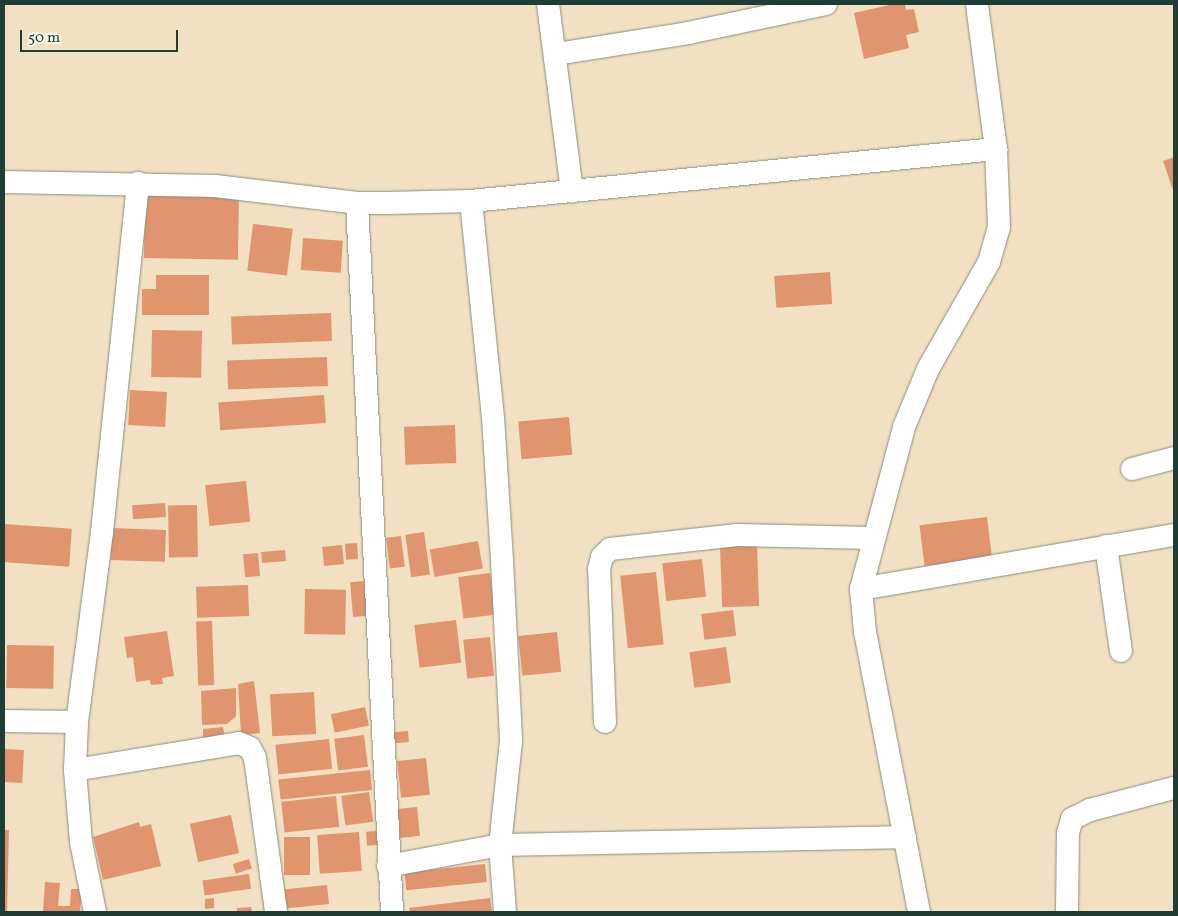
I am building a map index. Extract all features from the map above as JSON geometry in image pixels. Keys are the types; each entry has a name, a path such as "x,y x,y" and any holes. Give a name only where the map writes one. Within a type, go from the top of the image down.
{"street":[{"path":"548,4 556,54 572,191"},
{"path":"556,54 688,33 826,4"},
{"path":"919,912 864,632 861,589 904,427 928,369 989,262 998,227 996,149 977,4"},
{"path":"4,182 138,183 215,186 357,203 470,201 996,149"},
{"path":"95,912 81,842 74,770 77,722 102,532 138,183"},
{"path":"470,201 493,418 511,741 500,845 505,912"},
{"path":"357,203 388,866 392,912"},
{"path":"1132,469 1174,458"},
{"path":"861,589 1174,534"},
{"path":"605,722 599,569 602,557 610,549 737,535 873,538"},
{"path":"1106,546 1122,651"},
{"path":"4,721 77,722"},
{"path":"74,770 239,743 250,748 255,758 276,912"},
{"path":"1068,912 1068,833 1072,819 1090,810 1174,788"},
{"path":"388,866 500,845 905,837"}],"building":[{"path":"894,4 905,4 906,10 914,9 919,32 906,35 909,48 864,59 854,13"},
{"path":"1174,157 1174,193 1163,161"},
{"path":"145,195 239,197 238,260 144,258"},
{"path":"253,224 293,229 287,276 247,271"},
{"path":"303,238 343,241 341,273 301,270"},
{"path":"830,272 832,304 776,308 774,276"},
{"path":"156,275 209,275 209,315 142,315 142,289 156,289"},
{"path":"331,313 332,341 232,344 231,316"},
{"path":"152,330 202,331 201,378 151,377"},
{"path":"327,357 328,386 228,389 227,360"},
{"path":"130,390 167,392 165,427 128,425"},
{"path":"324,395 326,423 220,430 218,402"},
{"path":"569,417 572,455 522,459 518,421"},
{"path":"455,425 456,463 405,465 404,427"},
{"path":"246,481 250,522 210,526 205,485"},
{"path":"165,503 166,517 133,519 132,505"},
{"path":"197,505 198,557 169,557 168,506"},
{"path":"987,517 992,558 925,566 920,525"},
{"path":"4,524 72,529 69,567 4,562"},
{"path":"112,528 166,530 165,562 111,560"},
{"path":"424,532 430,575 411,577 405,535"},
{"path":"401,536 405,567 390,569 386,538"},
{"path":"478,541 483,569 435,577 430,550"},
{"path":"357,543 358,559 346,560 345,544"},
{"path":"342,545 344,564 324,566 322,547"},
{"path":"757,545 759,606 722,607 720,546"},
{"path":"285,550 286,561 262,563 261,552"},
{"path":"258,553 260,576 245,577 243,554"},
{"path":"702,559 706,597 666,601 662,563"},
{"path":"656,572 664,645 628,648 620,576"},
{"path":"490,573 495,615 463,619 458,577"},
{"path":"364,581 367,616 353,617 350,582"},
{"path":"248,585 249,616 197,618 196,587"},
{"path":"305,589 346,590 345,635 304,634"},
{"path":"733,610 736,636 704,640 701,614"},
{"path":"456,620 461,663 420,668 414,625"},
{"path":"212,621 214,685 198,686 196,622"},
{"path":"167,631 174,676 162,678 163,684 151,685 150,680 136,682 133,657 127,658 124,637"},
{"path":"557,632 561,672 522,676 518,636"},
{"path":"490,637 494,676 467,679 463,640"},
{"path":"7,645 54,646 53,689 6,688"},
{"path":"726,647 731,683 694,688 689,652"},
{"path":"254,681 260,733 241,735 238,684"},
{"path":"236,688 236,716 227,724 202,725 201,691"},
{"path":"314,692 316,734 272,736 270,694"},
{"path":"365,707 369,726 335,733 331,714"},
{"path":"223,727 225,737 203,738 203,729"},
{"path":"408,731 409,742 394,743 393,732"},
{"path":"364,735 368,767 338,770 334,739"},
{"path":"329,739 332,769 278,774 275,745"},
{"path":"4,749 24,750 22,783 4,782"},
{"path":"426,758 430,795 401,798 397,761"},
{"path":"370,770 372,790 281,800 279,780"},
{"path":"369,792 373,822 345,826 341,796"},
{"path":"336,796 339,827 285,833 281,802"},
{"path":"417,807 420,836 400,838 397,809"},
{"path":"231,815 239,853 198,862 190,824"},
{"path":"139,822 140,827 151,824 161,866 103,880 93,837"},
{"path":"4,830 9,830 7,912 4,912"},
{"path":"377,831 378,845 367,846 366,832"},
{"path":"359,832 362,871 320,874 317,835"},
{"path":"284,837 310,837 310,875 284,875"},
{"path":"249,859 252,869 236,874 233,864"},
{"path":"485,864 487,882 406,890 404,872"},
{"path":"249,874 251,889 205,895 202,881"},
{"path":"45,882 60,883 58,906 70,906 71,889 82,889 80,912 43,912"},
{"path":"327,885 329,904 285,908 283,890"},
{"path":"214,898 214,908 205,909 205,899"},
{"path":"490,898 492,912 410,912 409,908"},
{"path":"251,907 252,912 237,912 237,908"}]}
